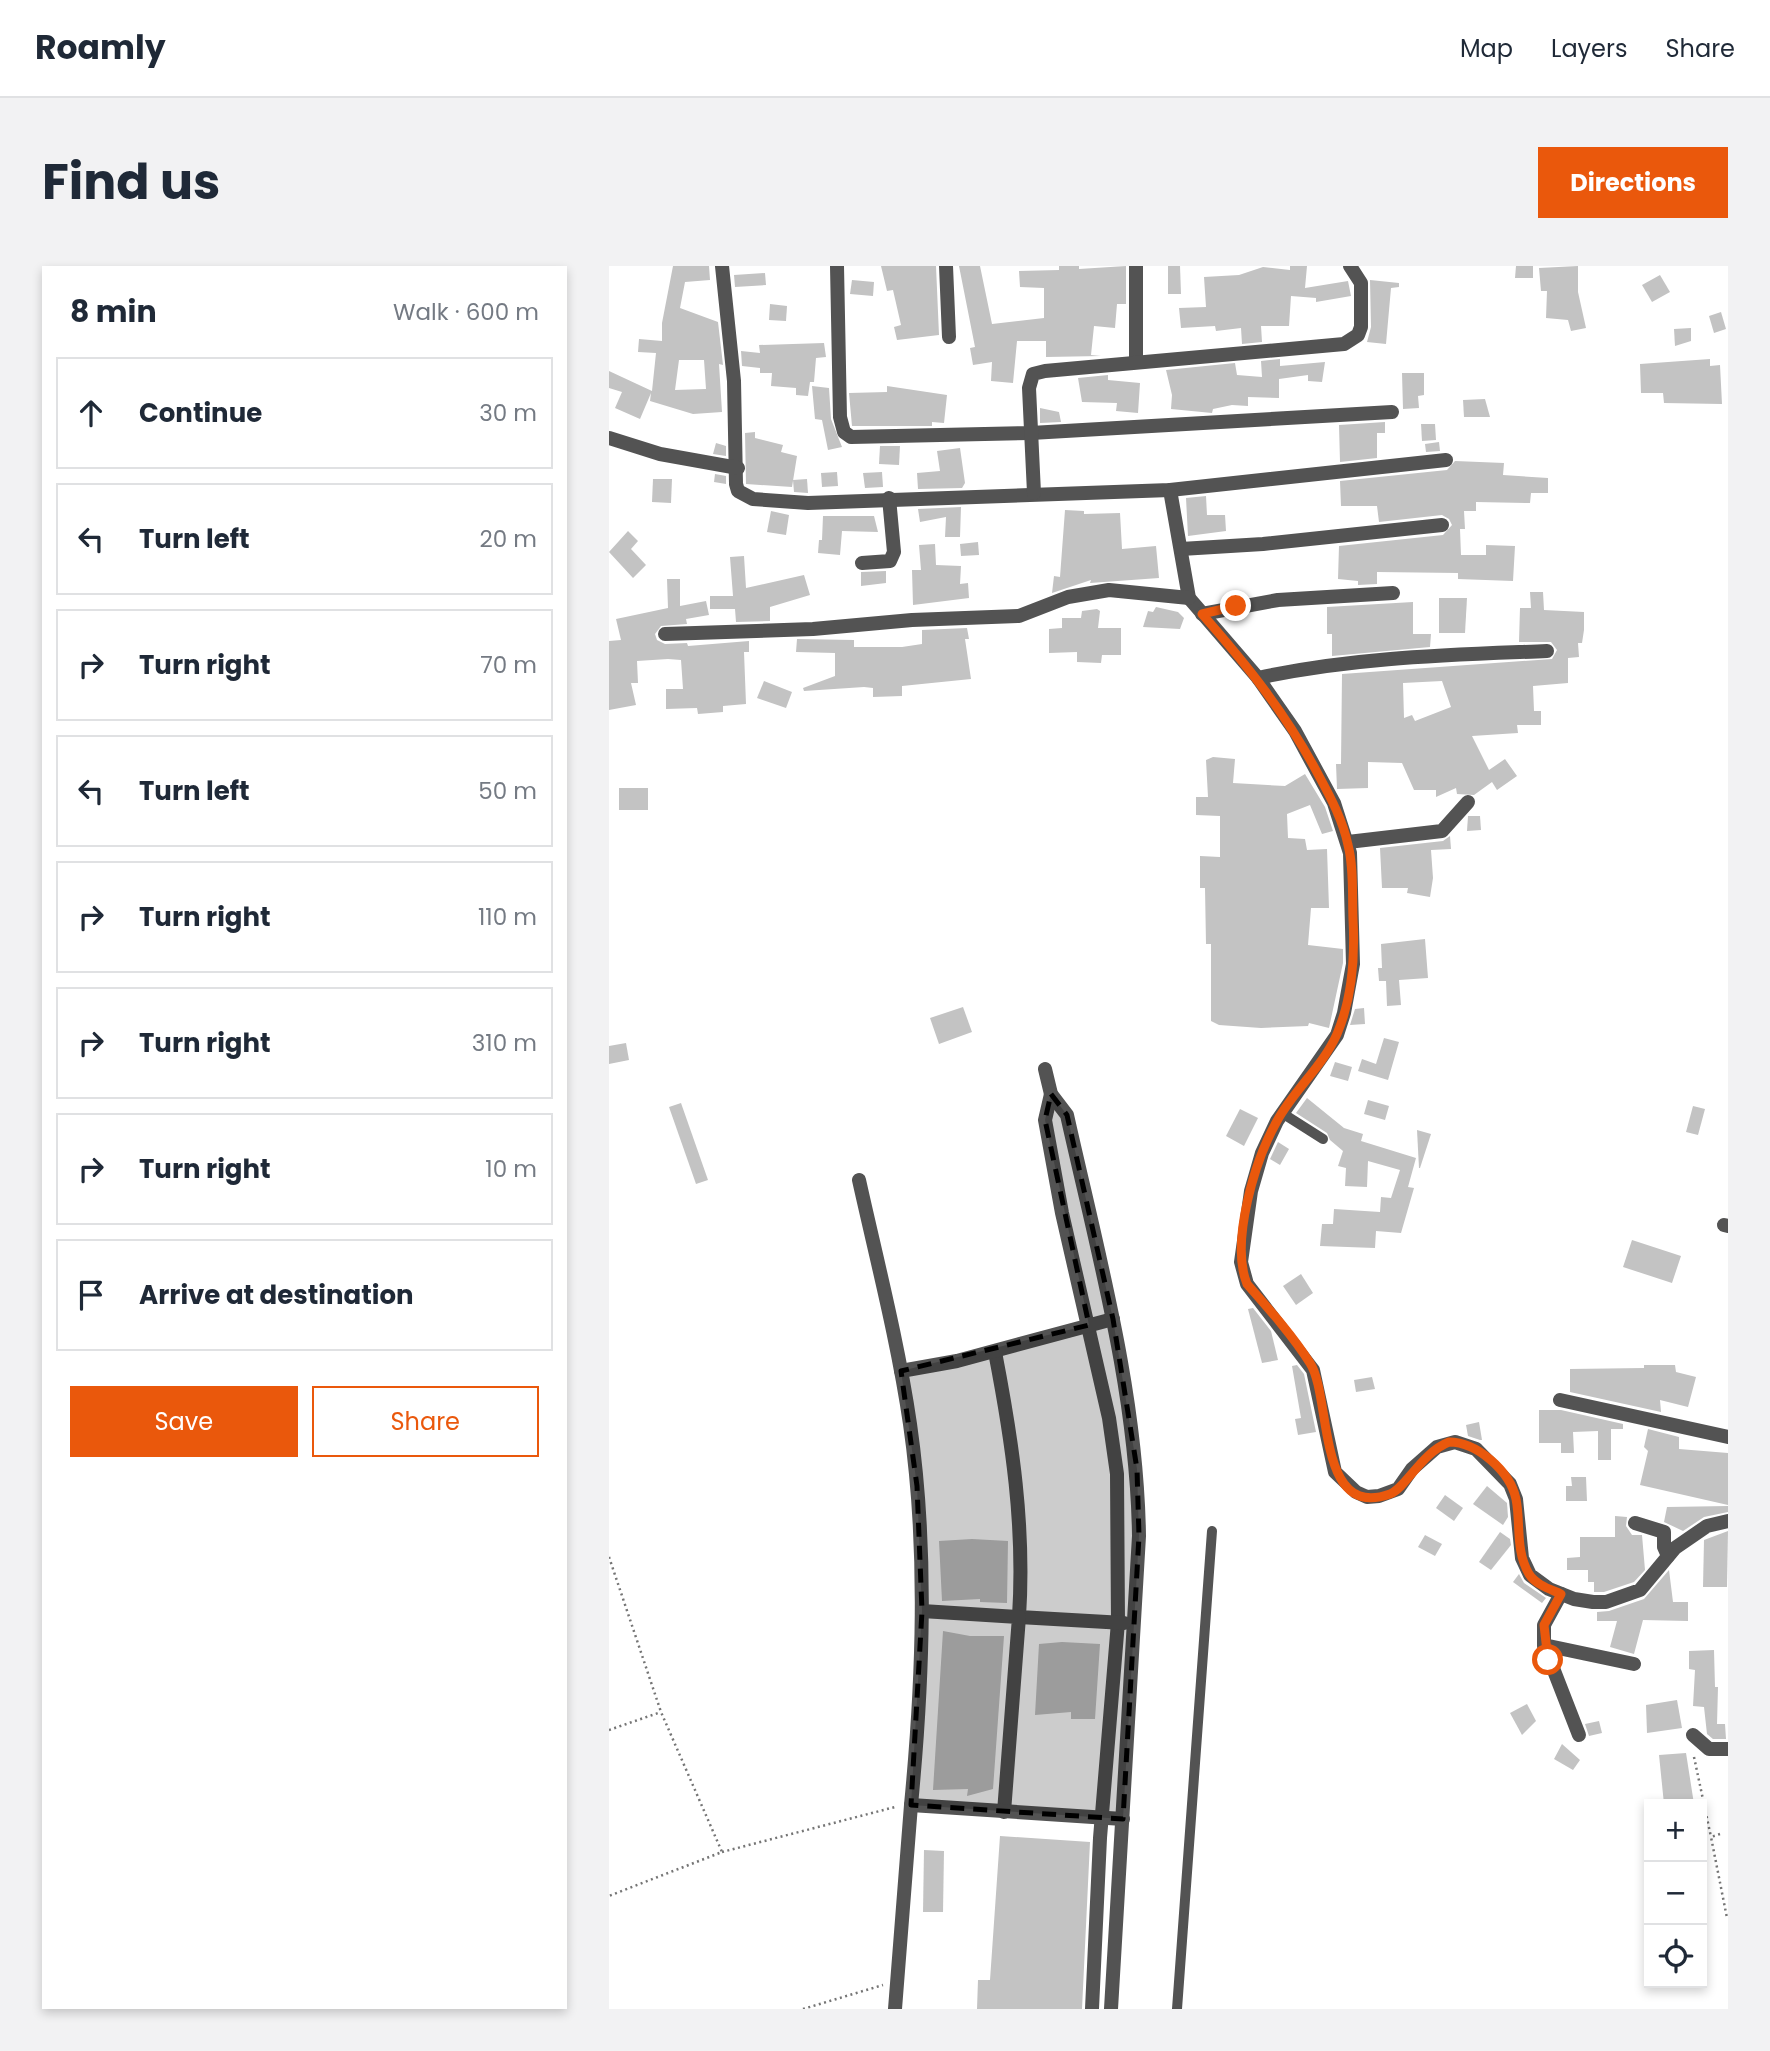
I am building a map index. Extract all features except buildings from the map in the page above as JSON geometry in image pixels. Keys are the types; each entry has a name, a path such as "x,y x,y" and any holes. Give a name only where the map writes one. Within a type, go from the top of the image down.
{"street":[{"path":"722,266 734,381 738,491 753,499 808,503 1170,489 1446,460"},
{"path":"837,266 840,416 844,432 859,438 1031,433 1392,411"},
{"path":"946,266 949,337"},
{"path":"1136,266 1136,362"},
{"path":"1034,493 1028,388 1033,374 1045,370 1344,344 1358,335 1360,327 1361,283 1350,266"},
{"path":"609,438 660,454 738,468"},
{"path":"1170,489 1189,598 1258,678 1295,731 1334,803 1348,842 1354,928 1353,964 1344,1013 1331,1044 1282,1113 1262,1153 1251,1191 1241,1262 1247,1284 1311,1363 1324,1411 1335,1472 1356,1492 1367,1497 1379,1496 1398,1489 1412,1469 1443,1444 1455,1442 1476,1449 1510,1484 1516,1499 1522,1558 1530,1575 1537,1583 1561,1594 1593,1602 1629,1595 1640,1590 1686,1539 1707,1526 1728,1521"},
{"path":"862,563 890,561 894,552 889,498"},
{"path":"1181,549 1263,544 1442,525"},
{"path":"665,634 813,629 912,620 1019,616 1068,597 1109,590 1189,598"},
{"path":"1202,614 1278,600 1393,593"},
{"path":"1258,678 1388,659 1547,651"},
{"path":"1348,842 1442,831 1468,802"},
{"path":"1045,1069 1051,1094 1067,1115 1113,1319 1137,1469 1139,1536 1111,2009"},
{"path":"1051,1094 1045,1120 1062,1213 1109,1418 1117,1474 1118,1622 1102,1818 1092,2009"},
{"path":"859,1180 901,1371 917,1486 922,1611 911,1805 895,2009"},
{"path":"901,1371 995,1352 1113,1319"},
{"path":"995,1352 1019,1498 1022,1571 1003,1812"},
{"path":"1560,1400 1728,1437"},
{"path":"1117,1474 1137,1469"},
{"path":"1635,1523 1664,1532 1664,1547 1668,1556"},
{"path":"1561,1594 1544,1625 1544,1645 1551,1669 1579,1735"},
{"path":"922,1611 1134,1623"},
{"path":"1544,1645 1634,1664"},
{"path":"1693,1735 1709,1749 1728,1749"},
{"path":"911,1805 1123,1819"}],"lane":[{"path":"1282,1113 1323,1139"},
{"path":"1177,2009 1212,1531"}],"path":[{"path":"609,1557 611,1571 661,1712 722,1852"},
{"path":"609,1730 661,1712"},
{"path":"1693,1735 1689,1731 1727,1918"},
{"path":"609,1896 722,1852 911,1805"},
{"path":"1711,1837 1720,1834"},
{"path":"803,2009 897,1981"}],"highlighted area":[{"path":"1051,1094 1067,1115 1113,1319 1137,1469 1139,1536 1123,1819 911,1805 922,1611 917,1486 901,1371 1089,1325 1045,1120"}],"route":[{"path":"1236,606 1202,614 1258,678 1295,731 1334,803 1350,853 1354,928 1350,985 1337,1035 1277,1121 1262,1153 1245,1220 1241,1262 1243,1274 1247,1284 1311,1363 1324,1411 1335,1472 1356,1492 1367,1497 1390,1494 1398,1489 1412,1469 1432,1450 1449,1442 1476,1449 1493,1463 1510,1484 1516,1499 1517,1531 1522,1558 1537,1583 1561,1594 1544,1625 1544,1645 1548,1660"}]}
